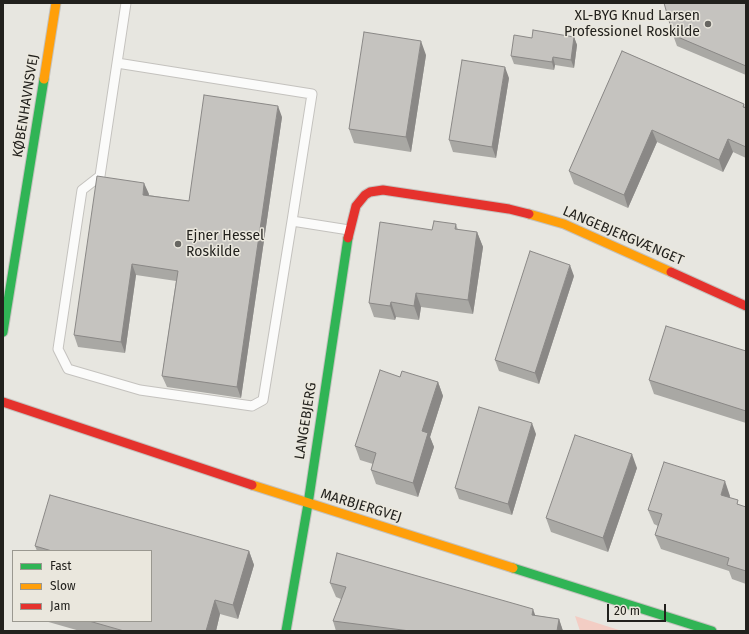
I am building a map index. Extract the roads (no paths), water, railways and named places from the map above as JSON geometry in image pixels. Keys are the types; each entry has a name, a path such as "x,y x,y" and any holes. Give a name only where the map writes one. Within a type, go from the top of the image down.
{"street":[{"name":"KØBENHAVNSVEJ","path":"3,332 56,3"},
{"name":"LANGEBJERGVÆNGET","path":"353,214 356,206 365,195 370,192 383,190 509,209 564,224 746,306"},
{"name":"LANGEBJERG","path":"286,631 308,504 349,230 353,214"},
{"name":"MARBJERGVEJ","path":"3,402 308,504 712,631"}],"lane":[{"path":"117,63 312,94 263,400 252,406 140,390 68,369 58,349 82,190 100,176 126,3"},
{"path":"292,221 349,230"}],"place":[{"name":"XL-BYG Knud Larsen Professionel Roskilde","path":"708,24"},
{"name":"Ejner Hessel Roskilde","path":"178,244"}]}
